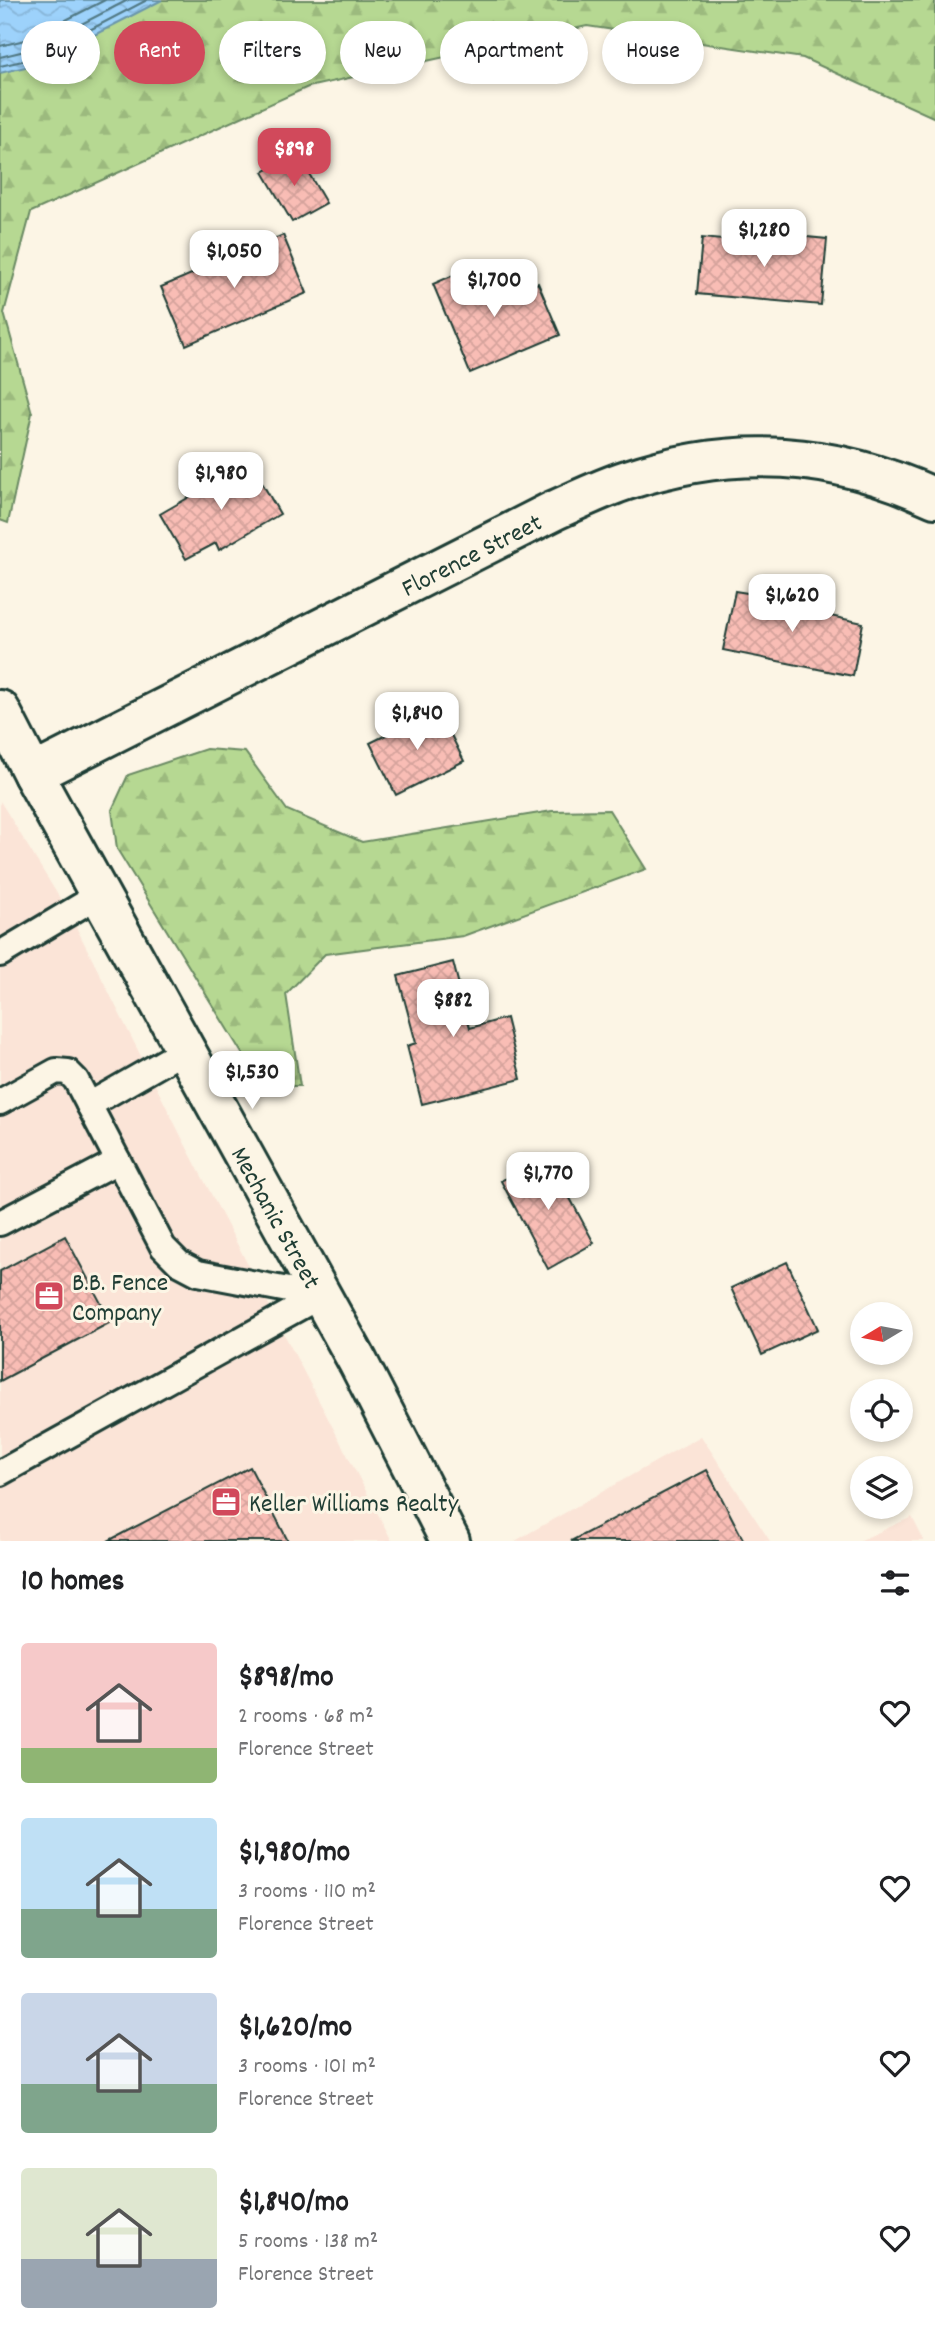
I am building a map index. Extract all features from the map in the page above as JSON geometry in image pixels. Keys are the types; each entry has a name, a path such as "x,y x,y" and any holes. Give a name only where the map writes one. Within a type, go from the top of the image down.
{"street":[{"name":"Florence Street","path":"33,774 554,511 629,479 693,463 726,458 769,457 813,460 855,467 895,480 935,498"},
{"name":"Mechanic Street","path":"3,721 358,1362 450,1541"}],"lane":[{"path":"0,954 99,895"},
{"path":"89,1105 185,1050"},
{"path":"0,1102 56,1071 68,1072 76,1080 163,1247 179,1263 198,1273 222,1279 320,1296"},
{"path":"1,1220 118,1161"},
{"path":"0,1473 320,1296"}],"shaded area":[{"path":"0,801 69,913 185,1144 392,1541 0,1541"},
{"path":"701,1436 770,1541 515,1541"},
{"path":"913,1519 924,1541 859,1541"}],"green space":[{"path":"0,0 935,0 935,118 803,58 704,43 704,21 602,21 602,28 588,26 588,21 440,21 440,58 426,61 426,21 340,21 340,80 326,83 326,21 219,21 219,84 322,84 308,87 31,212 4,313 32,413 8,523 0,520"},
{"path":"206,749 245,752 287,810 362,842 552,811 609,810 646,869 463,936 325,954 286,994 300,1086 262,1086 117,849 112,810 128,775"}],"water":[{"path":"0,0 162,0 121,21 114,21 114,25 100,32 100,21 21,21 21,68 0,73"}],"building":[{"path":"297,153 326,203 292,222 263,172"},
{"path":"754,232 827,239 821,305 697,294 702,238 753,243"},
{"path":"283,235 307,293 186,345 161,287"},
{"path":"472,267 484,296 510,285 514,293 538,283 560,335 470,373 433,284"},
{"path":"250,462 280,514 219,550 216,543 186,559 160,514"},
{"path":"735,591 808,603 807,611 863,623 853,676 723,650"},
{"path":"438,709 464,761 396,795 370,743"},
{"path":"453,962 470,1028 506,1018 521,1079 422,1104 407,1046 416,1043 398,976"},
{"path":"547,1155 594,1243 548,1269 501,1181"},
{"name":"B.B. Fence Company","path":"65,1236 111,1322 0,1381 0,1271"},
{"path":"787,1262 818,1329 762,1355 731,1288"},
{"name":"Keller Williams Realty","path":"250,1467 288,1541 108,1541"},
{"path":"707,1470 744,1541 571,1541"}],"place":[{"name":"B.B. Fence Company","path":"49,1296"},
{"name":"Keller Williams Realty","path":"226,1502"}]}
